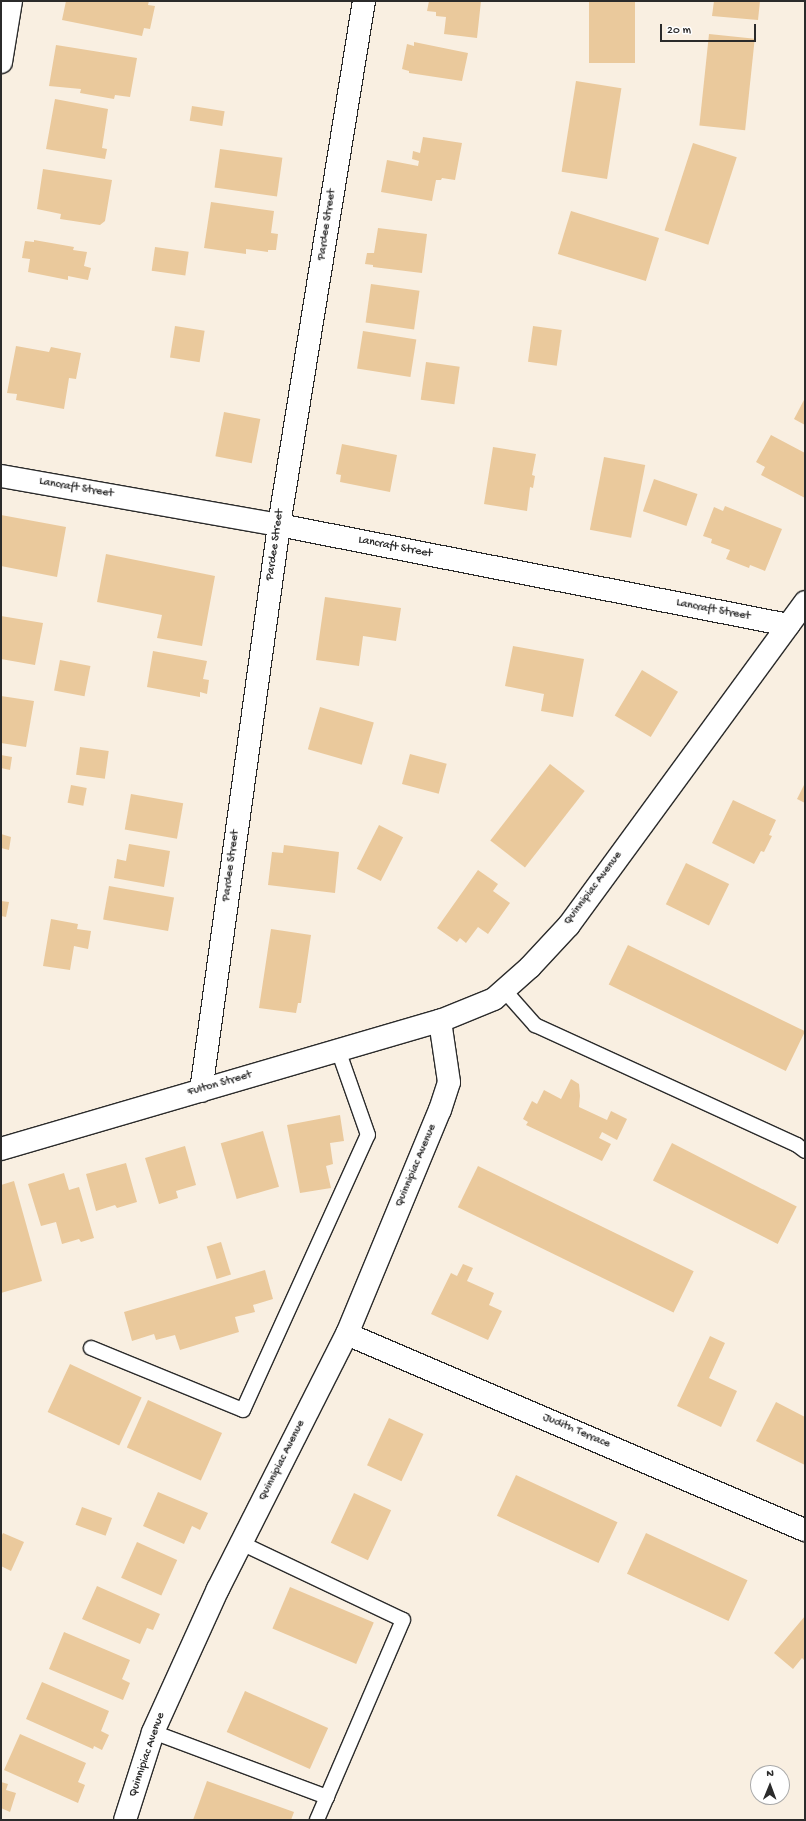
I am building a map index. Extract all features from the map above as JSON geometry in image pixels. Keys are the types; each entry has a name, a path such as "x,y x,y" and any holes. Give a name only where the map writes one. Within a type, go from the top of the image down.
{"street":[{"path":"1,62 11,1"},
{"name":"Pardee Street","path":"201,1091 279,525 364,1"},
{"name":"Lancraft Street","path":"1,476 279,525 788,625"},
{"name":"Quinnipiac Avenue","path":"125,1820 153,1732 218,1589 347,1334 440,1110 449,1082 440,1021 494,999 530,967 568,925 805,602"},
{"name":"Fulton Street","path":"1,1149 440,1021"},
{"name":"Judith Terrace","path":"347,1334 805,1530"}],"lane":[{"path":"504,990 535,1025 797,1145 805,1151"},
{"path":"91,1348 243,1410 368,1135 338,1050"},
{"path":"241,1543 403,1620 317,1820"},
{"path":"153,1732 327,1797"}],"building":[{"path":"66,1 149,1 148,5 155,6 150,29 144,28 142,36 62,20"},
{"path":"429,1 481,1 477,38 444,34 446,17 436,16 436,12 427,11"},
{"path":"589,1 635,1 635,63 589,63"},
{"path":"714,1 760,1 758,20 712,16"},
{"path":"709,34 755,39 745,130 699,125"},
{"path":"414,42 468,53 462,81 409,73 409,71 402,69 407,44 414,46"},
{"path":"56,45 137,58 130,97 115,95 114,99 80,93 81,89 49,86"},
{"path":"576,81 621,88 607,179 562,172"},
{"path":"55,99 108,109 102,148 107,149 105,159 46,149"},
{"path":"192,106 225,111 222,126 190,121"},
{"path":"423,137 462,143 455,180 442,178 441,180 436,180 432,201 381,192 387,160 418,166 419,161 412,159 413,151 420,153"},
{"path":"693,143 737,157 708,245 665,230"},
{"path":"220,149 282,158 277,196 215,188"},
{"path":"43,169 112,180 105,221 100,225 60,219 61,214 37,209"},
{"path":"211,202 274,211 271,233 278,234 276,250 268,250 268,252 246,249 246,254 204,248"},
{"path":"571,211 659,238 646,281 558,254"},
{"path":"378,228 427,234 422,273 373,267 373,265 365,264 367,253 374,253"},
{"path":"34,240 74,247 73,250 87,252 84,266 91,268 88,280 68,276 68,280 28,272 30,259 22,258 25,241 34,242"},
{"path":"155,247 189,252 185,275 152,271"},
{"path":"371,284 420,291 414,329 366,323"},
{"path":"175,326 205,331 200,362 170,358"},
{"path":"533,326 562,330 557,366 528,362"},
{"path":"363,331 416,339 410,377 357,369"},
{"path":"16,346 49,352 51,347 81,353 76,379 69,378 64,409 16,400 17,394 7,393"},
{"path":"426,362 460,367 454,404 421,400"},
{"path":"805,398 805,425 794,419"},
{"path":"224,412 260,419 252,463 215,456"},
{"path":"771,435 805,453 805,498 761,475 765,467 756,462"},
{"path":"342,444 397,455 390,492 340,482 341,475 336,474"},
{"path":"493,447 536,454 532,475 535,476 533,488 530,487 527,511 484,504"},
{"path":"604,457 645,465 631,538 590,530"},
{"path":"654,479 697,494 686,526 643,511"},
{"path":"725,506 782,529 765,571 750,565 749,568 726,559 730,550 711,543 712,539 703,536 714,507 723,511"},
{"path":"1,515 66,527 57,577 1,566"},
{"path":"106,554 215,576 202,646 157,638 162,615 97,602"},
{"path":"325,597 401,608 396,641 363,636 359,666 316,660"},
{"path":"1,616 43,623 35,665 1,659"},
{"path":"513,646 584,659 573,717 541,711 544,694 505,686"},
{"path":"153,651 207,661 203,679 209,680 207,694 200,692 200,697 147,687"},
{"path":"60,660 90,666 85,696 54,690"},
{"path":"642,670 678,692 651,737 615,715"},
{"path":"1,696 34,701 26,747 1,743"},
{"path":"320,707 374,722 362,765 308,749"},
{"path":"80,747 109,751 105,779 76,775"},
{"path":"410,754 447,764 439,794 402,784"},
{"path":"1,755 12,757 10,770 1,768"},
{"path":"550,764 585,791 525,868 490,840"},
{"path":"805,783 805,803 797,799"},
{"path":"71,785 87,788 83,806 68,803"},
{"path":"131,794 183,803 177,839 125,829"},
{"path":"733,800 776,820 769,835 772,836 764,852 761,851 754,864 712,843"},
{"path":"379,825 403,837 381,881 357,869"},
{"path":"1,834 11,837 9,850 1,848"},
{"path":"129,844 170,851 164,887 114,878 117,859 126,861"},
{"path":"284,845 339,852 335,893 268,885 272,852 283,853"},
{"path":"686,863 729,884 709,925 666,904"},
{"path":"478,870 498,884 493,891 510,903 488,934 478,927 466,943 460,938 457,942 437,928"},
{"path":"109,886 174,897 168,931 103,919"},
{"path":"1,901 9,902 6,917 1,916"},
{"path":"51,919 78,924 77,929 91,931 88,949 74,946 70,970 43,966"},
{"path":"271,929 311,935 301,1003 298,1003 296,1013 259,1008"},
{"path":"628,945 805,1031 786,1071 609,985"},
{"path":"571,1079 579,1084 579,1107 607,1120 611,1111 627,1119 617,1140 602,1132 599,1138 611,1144 602,1161 526,1125 528,1122 523,1119 532,1101 537,1104 544,1090 561,1099"},
{"path":"340,1115 344,1141 330,1143 333,1164 326,1166 331,1188 300,1193 287,1125"},
{"path":"263,1131 279,1187 237,1199 221,1143"},
{"path":"672,1143 797,1207 778,1244 653,1180"},
{"path":"185,1146 196,1185 176,1191 178,1198 159,1204 145,1158"},
{"path":"126,1163 137,1202 117,1208 115,1205 96,1211 86,1174"},
{"path":"478,1166 694,1271 674,1313 458,1207"},
{"path":"64,1173 69,1190 79,1187 94,1238 81,1242 79,1239 62,1244 56,1222 41,1226 28,1184"},
{"path":"14,1181 42,1281 1,1293 1,1185"},
{"path":"221,1242 231,1275 217,1279 207,1246"},
{"path":"463,1264 473,1268 467,1281 494,1293 489,1305 502,1311 488,1340 431,1314 451,1273 457,1276"},
{"path":"265,1270 273,1299 253,1305 255,1312 235,1317 239,1332 180,1350 175,1335 156,1340 154,1334 132,1341 124,1312"},
{"path":"710,1336 725,1343 709,1378 737,1391 721,1427 677,1406"},
{"path":"70,1364 142,1397 119,1445 48,1412"},
{"path":"148,1400 222,1433 201,1480 127,1448"},
{"path":"776,1402 805,1417 805,1465 756,1441"},
{"path":"389,1418 423,1434 401,1481 367,1465"},
{"path":"516,1475 618,1522 598,1563 497,1516"},
{"path":"158,1492 208,1513 200,1530 192,1526 184,1544 143,1526"},
{"path":"354,1493 391,1510 368,1560 331,1543"},
{"path":"82,1507 112,1518 106,1536 76,1525"},
{"path":"3,1533 24,1542 11,1571 1,1566 1,1537"},
{"path":"646,1533 748,1580 728,1621 627,1574"},
{"path":"137,1542 177,1560 161,1596 121,1578"},
{"path":"97,1586 160,1614 153,1630 147,1628 140,1644 82,1619"},
{"path":"290,1587 374,1623 356,1664 272,1628"},
{"path":"805,1616 805,1661 802,1658 793,1669 774,1653"},
{"path":"64,1632 130,1660 122,1679 130,1683 123,1700 49,1669"},
{"path":"42,1682 109,1711 101,1731 109,1735 102,1750 94,1746 93,1749 26,1719"},
{"path":"245,1691 328,1728 310,1769 227,1732"},
{"path":"20,1734 86,1763 78,1782 85,1785 78,1803 4,1770"},
{"path":"207,1781 294,1812 291,1820 193,1820"},
{"path":"1,1782 8,1784 6,1790 16,1793 10,1812 1,1808"}]}
